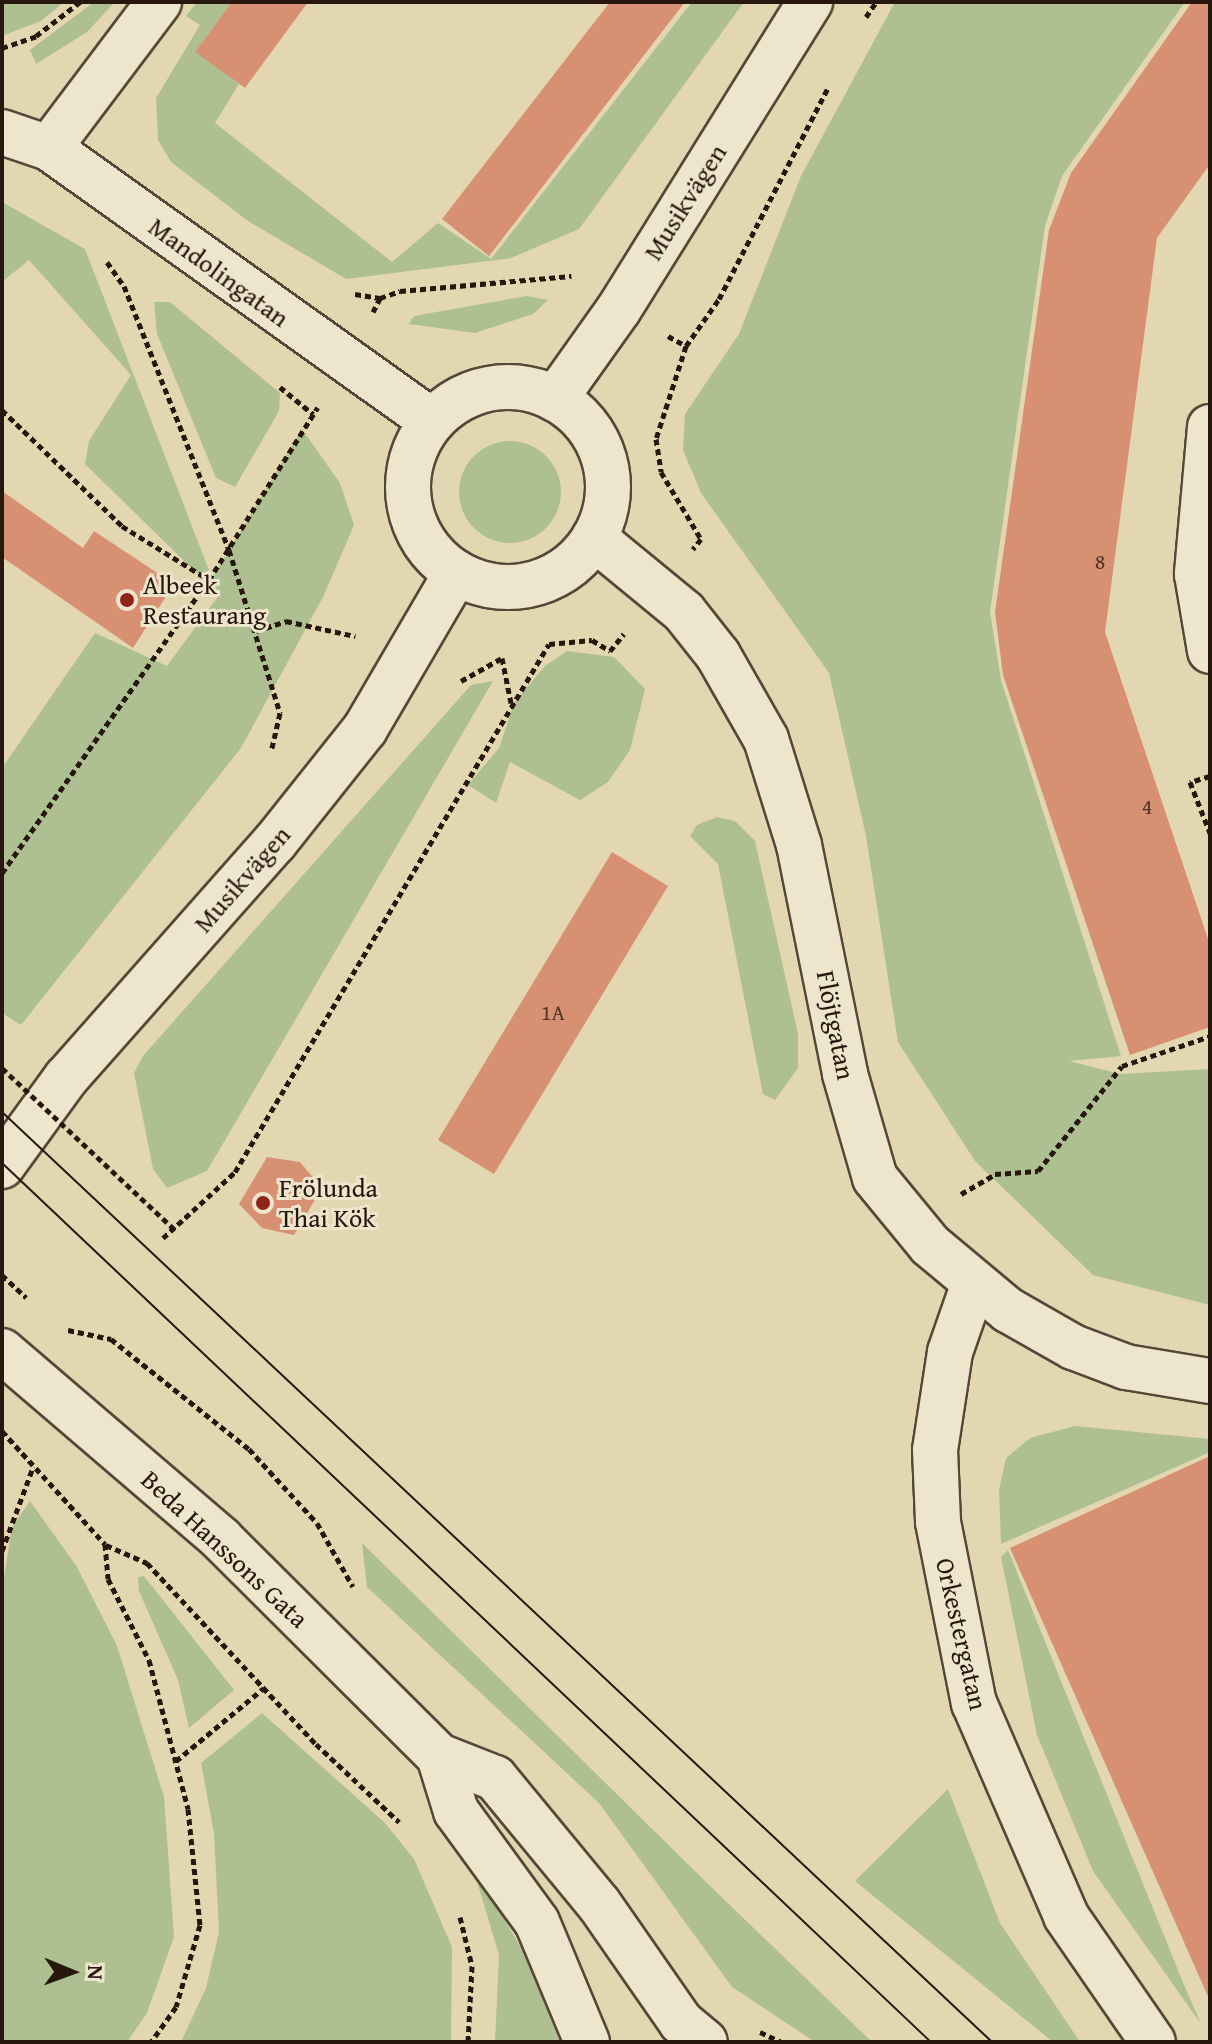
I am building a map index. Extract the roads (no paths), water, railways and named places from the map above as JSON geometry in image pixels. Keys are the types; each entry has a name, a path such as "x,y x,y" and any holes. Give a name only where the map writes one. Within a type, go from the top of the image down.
{"street":[{"path":"49,148 159,2"},
{"name":"Musikvägen","path":"555,399 619,309 810,2"},
{"name":"Mandolingatan","path":"2,132 49,148 432,421"},
{"path":"499,387 555,399 589,429 604,461 607,495 594,538 563,571 532,584 499,587 456,573 422,538 409,502 410,465 432,421 462,397 499,387"},
{"path":"1210,427 1197,574 1210,651"},
{"name":"Flöjtgatan","path":"594,538 659,592 718,655 766,739 784,788 852,1102 875,1178 930,1245 974,1283 1073,1347 1126,1367 1210,1381"},
{"name":"Musikvägen","path":"2,1166 66,1078 275,842 365,729 456,573"},
{"name":"Orkestergatan","path":"974,1283 950,1352 935,1450 938,1522 974,1703 1066,1916 1153,2042"},
{"name":"Beda Hanssons Gata","path":"2,1351 221,1539 439,1756 495,1778 599,1904 681,2022 705,2042"},
{"name":"Beda Hanssons Gata","path":"439,1756 456,1811 537,1922 587,2042"}],"tram line":[{"path":"2,1112 992,2042"},
{"path":"2,1163 931,2042"}],"place":[{"name":"Albeek Restaurang","path":"127,600"},
{"name":"Frölunda Thai Kök","path":"263,1203"}]}
